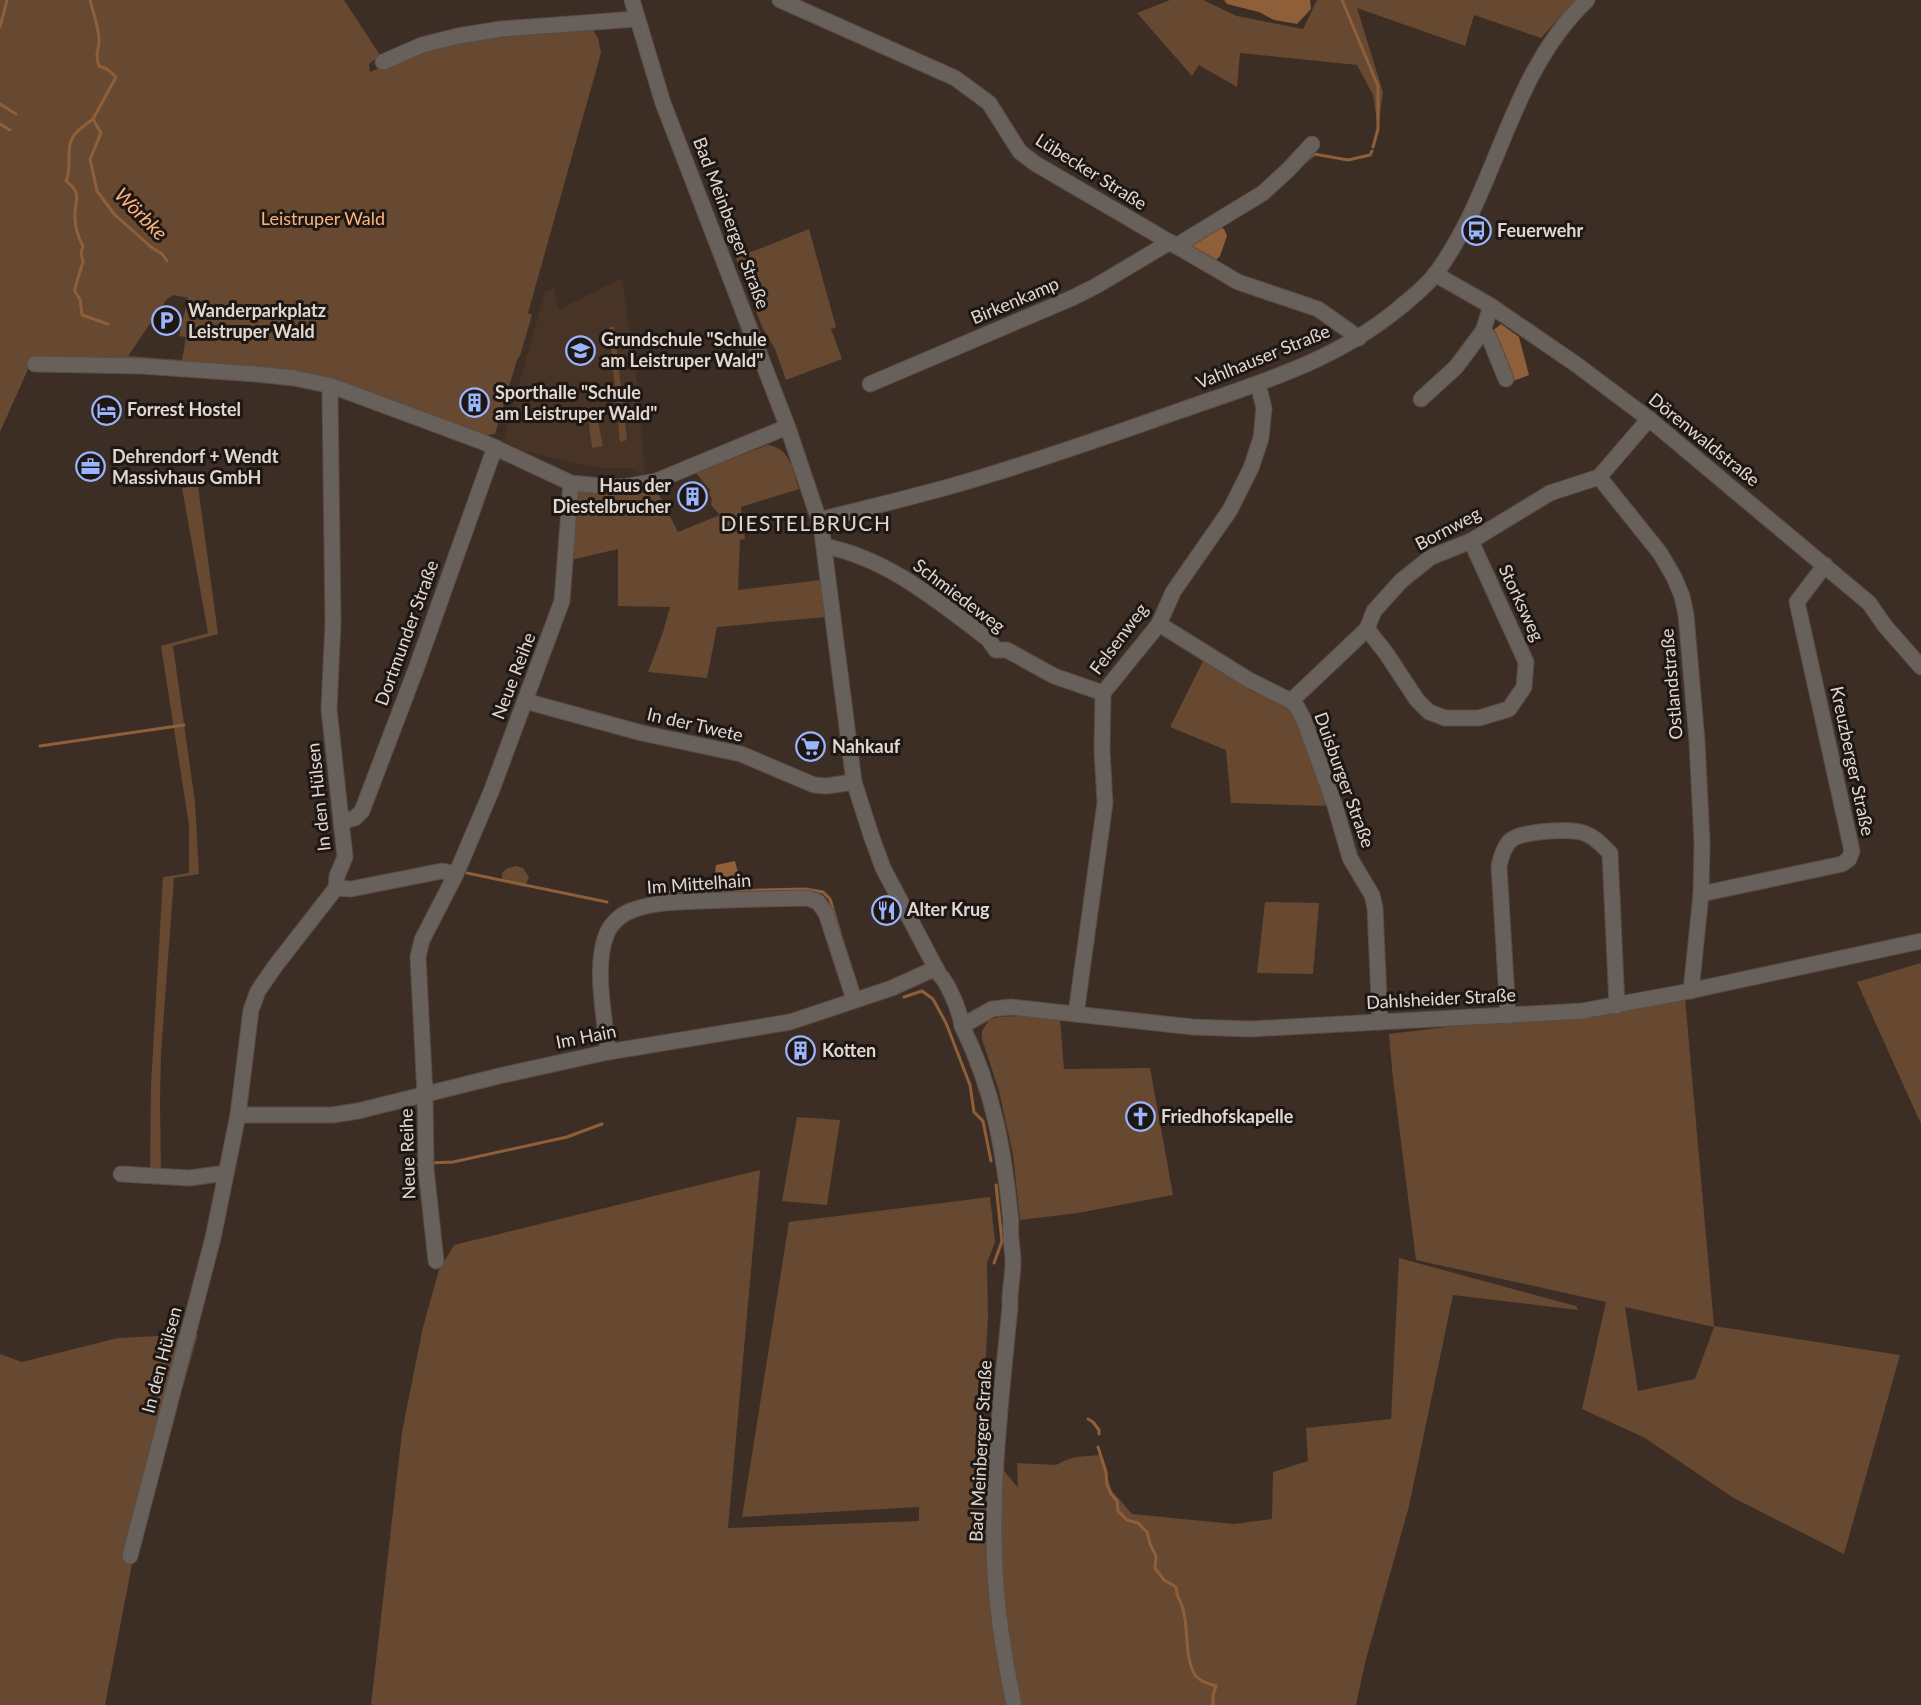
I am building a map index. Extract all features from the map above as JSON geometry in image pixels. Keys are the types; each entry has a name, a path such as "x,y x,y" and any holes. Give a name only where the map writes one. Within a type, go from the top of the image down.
{"street":[{"name":"Bad Meinberger Straße","path":"632,0 663,103 788,427 819,520 854,782 871,835 883,868 938,971 939,983 948,1008 955,1021 962,1026 982,1071 1001,1141 1011,1222 1009,1235 1013,1265 997,1445 994,1524 996,1588 1004,1655 1014,1705"},
{"name":"Lübecker Straße","path":"780,0 955,78 989,103 1020,152 1028,158 1238,282 1318,309 1359,338"},
{"name":"Vahlhauser Straße","path":"819,520 979,478 1093,442 1258,384 1309,364 1359,338 1413,296 1435,274 1471,216 1495,163 1520,97 1542,57 1556,35 1587,0"},
{"path":"383,62 422,45 458,36 501,29 636,19"},
{"path":"1173,244 1263,193 1312,144"},
{"name":"Birkenkamp","path":"870,384 1072,298 1173,244"},
{"name":"Dörenwaldstraße","path":"1435,274 1491,306 1577,364 1649,419 1869,603 1885,626 1921,667"},
{"path":"1421,399 1456,367 1482,331 1491,306"},
{"path":"1482,331 1489,337 1506,379"},
{"path":"35,364 141,366 256,374 294,378 332,386 495,447 571,483 624,487 645,484 788,427"},
{"name":"Felsenweg","path":"1076,1014 1105,803 1102,752 1103,693 1159,624 1173,592 1230,510 1251,468 1261,438 1264,408 1258,384"},
{"name":"In den Hülsen","path":"130,1556 212,1243 238,1115 251,1010 258,991 336,888 337,876 345,857 329,709 333,623 330,465 330,393 332,386"},
{"path":"1599,477 1649,419"},
{"name":"Dortmunder Straße","path":"342,821 355,818 362,811 416,669 495,447"},
{"name":"Bornweg","path":"1291,701 1368,629 1374,611 1401,581 1431,557 1471,541 1550,493 1599,477"},
{"name":"Ostlandstraße","path":"1599,477 1660,553 1674,576 1682,596 1689,639 1702,842 1701,894 1691,991"},
{"name":"Neue Reihe","path":"436,1261 426,1163 418,957 422,940 456,874 495,782 562,601 571,483"},
{"name":"Storksweg","path":"1368,629 1417,700 1430,712 1445,718 1479,718 1509,709 1524,687 1526,662 1471,541"},
{"name":"Schmiedeweg","path":"824,546 840,549 911,581 988,639 996,650 1007,650 1054,676 1103,693"},
{"name":"Kreuzberger Straße","path":"1701,894 1842,864 1850,860 1852,851 1797,602 1825,565"},
{"name":"Duisburger Straße","path":"1159,624 1249,680 1291,701 1297,707 1304,720 1335,806 1350,858 1372,895 1375,908 1380,1022"},
{"name":"In der Twete","path":"525,701 642,733 741,754 814,785 826,786 854,782"},
{"path":"1508,1016 1499,866 1502,853 1510,841 1538,831 1585,833 1610,853 1617,1006"},
{"path":"336,888 351,889 442,871 456,874"},
{"name":"Im Mittelhain","path":"608,1052 601,982 602,952 608,933 615,921 627,912 646,906 724,900 808,898 818,902 826,913 854,999"},
{"name":"Dahlsheider Straße","path":"962,1026 992,1009 1011,1007 1193,1027 1250,1029 1582,1011 1691,991 1921,941"},
{"name":"Im Hain","path":"238,1115 332,1115 358,1111 608,1052 790,1022 938,971"},
{"path":"121,1174 182,1178 226,1173"}],"shaded area":[{"path":"1224,0 1310,0 1311,9 1297,24 1274,20 1259,12 1227,4"},
{"path":"1217,226 1224,229 1227,236 1220,256 1214,262 1203,257 1188,243"},
{"name":"Grundschule \"Schule am Leistruper Wald\"","path":"622,278 637,384 645,474 640,475 630,468 601,468 576,464 518,449 503,441 545,292 554,288 558,310"},
{"path":"1501,324 1519,337 1529,375 1513,381 1490,333"},
{"path":"735,861 741,884 713,887 716,865"}],"green space":[{"name":"Leistruper Wald","path":"0,0 344,0 380,55 369,64 370,72 431,47 456,41 593,30 598,38 601,53 528,313 532,315 495,434 487,435 333,380 29,367 0,432","holes":["174,295 188,298 179,336 186,337 182,360 128,356 167,299"]},
{"path":"1170,0 1203,0 1237,16 1303,29 1317,0 1576,0 1541,38 1474,15 1465,46 1357,8 1383,92 1378,129 1373,95 1357,65 1240,53 1237,87 1199,65 1192,76 1137,13"},
{"path":"809,229 836,327 831,329 842,359 786,380 775,349 763,329 736,258"},
{"path":"609,327 614,327 627,440 620,442"},
{"path":"595,407 603,446 592,448 587,409"},
{"path":"767,445 781,450 786,455 799,489 741,507 745,539 740,540 738,590 821,580 826,617 717,627 707,678 648,672 670,607 618,606 618,549 571,560 576,494 582,490 647,493 657,491 678,532 720,515 711,505 710,490 696,473"},
{"path":"198,486 218,634 173,646 195,802 199,874 174,878 161,1053 161,1174 150,1173 151,1085 163,877 189,873 189,825 161,646 208,633 182,488"},
{"path":"1205,657 1249,690 1286,704 1300,725 1327,806 1231,803 1226,750 1170,727"},
{"path":"516,866 523,868 529,877 525,887 502,881 502,873"},
{"path":"1265,902 1319,903 1313,974 1257,973"},
{"path":"1921,963 1921,1124 1857,982"},
{"path":"1685,998 1714,1326 1900,1355 1844,1554 1732,1497 1645,1438 1582,1409 1606,1302 1416,1260 1389,1034","holes":["1625,1307 1714,1327 1695,1379 1638,1391"]},
{"path":"1019,1016 1060,1019 1064,1069 1150,1068 1173,1195 1078,1213 1020,1220 1013,1155 999,1091 982,1039 982,1031 989,1020"},
{"path":"797,1117 840,1120 827,1205 782,1201"},
{"path":"760,1170 728,1528 919,1521 919,1507 742,1517 789,1222 990,1197 995,1242 987,1263 988,1317 981,1442 1018,1488 1017,1463 1056,1465 1076,1457 1100,1455 1112,1491 1132,1514 1234,1524 1272,1519 1273,1472 1308,1461 1306,1428 1391,1419 1399,1258 1576,1306 1578,1310 1453,1295 1409,1506 1365,1663 1356,1705 371,1705 402,1432 423,1327 439,1270 454,1245"},
{"path":"198,1334 132,1564 105,1705 0,1705 0,1354 22,1362 118,1338"}],"waterway":[{"path":"0,27 7,0"},
{"name":"Wörbke","path":"90,0 97,23 99,66 107,69 116,77 93,119 101,133 90,159 97,191 114,214 162,254 167,261"},
{"path":"1342,0 1378,86 1378,129 1373,147"},
{"path":"0,104 16,114"},
{"name":"Wörbke","path":"93,119 72,139 66,181 75,190 76,225 83,246 81,253 83,262 75,292 80,299 82,315 108,324"},
{"path":"0,124 10,130"},
{"path":"1306,161 1314,154 1348,160 1370,155 1372,151"},
{"path":"40,746 184,725"},
{"path":"467,873 607,902"},
{"path":"666,892 805,889 823,892 830,899 840,933"},
{"path":"904,997 922,991 933,999 946,1023 970,1085 974,1112 983,1121 991,1161"},
{"path":"429,1163 453,1162 567,1137 602,1124"},
{"path":"407,1164 420,1164"},
{"path":"994,1263 1002,1241 996,1185"},
{"path":"1088,1419 1099,1430 1099,1434"},
{"path":"1098,1447 1106,1472 1107,1485 1117,1501 1118,1511 1127,1520 1138,1523 1147,1532 1156,1556 1155,1568 1164,1580 1176,1587 1185,1617 1189,1660 1199,1679 1216,1686 1213,1705"}],"place":[{"name":"Feuerwehr","path":"1476,231"},
{"name":"Wanderparkplatz Leistruper Wald","path":"167,321"},
{"name":"Grundschule \"Schule am Leistruper Wald\"","path":"580,350"},
{"name":"Sporthalle \"Schule am Leistruper Wald\"","path":"474,403"},
{"name":"Forrest Hostel","path":"106,410"},
{"name":"Dehrendorf + Wendt Massivhaus GmbH","path":"91,467"},
{"name":"Haus der Diestelbrucher","path":"692,496"},
{"name":"Nahkauf","path":"811,747"},
{"name":"Alter Krug","path":"886,910"},
{"name":"Kotten","path":"801,1051"},
{"name":"Friedhofskapelle","path":"1140,1117"}],"district":[{"name":"DIESTELBRUCH","path":"806,524"}]}
